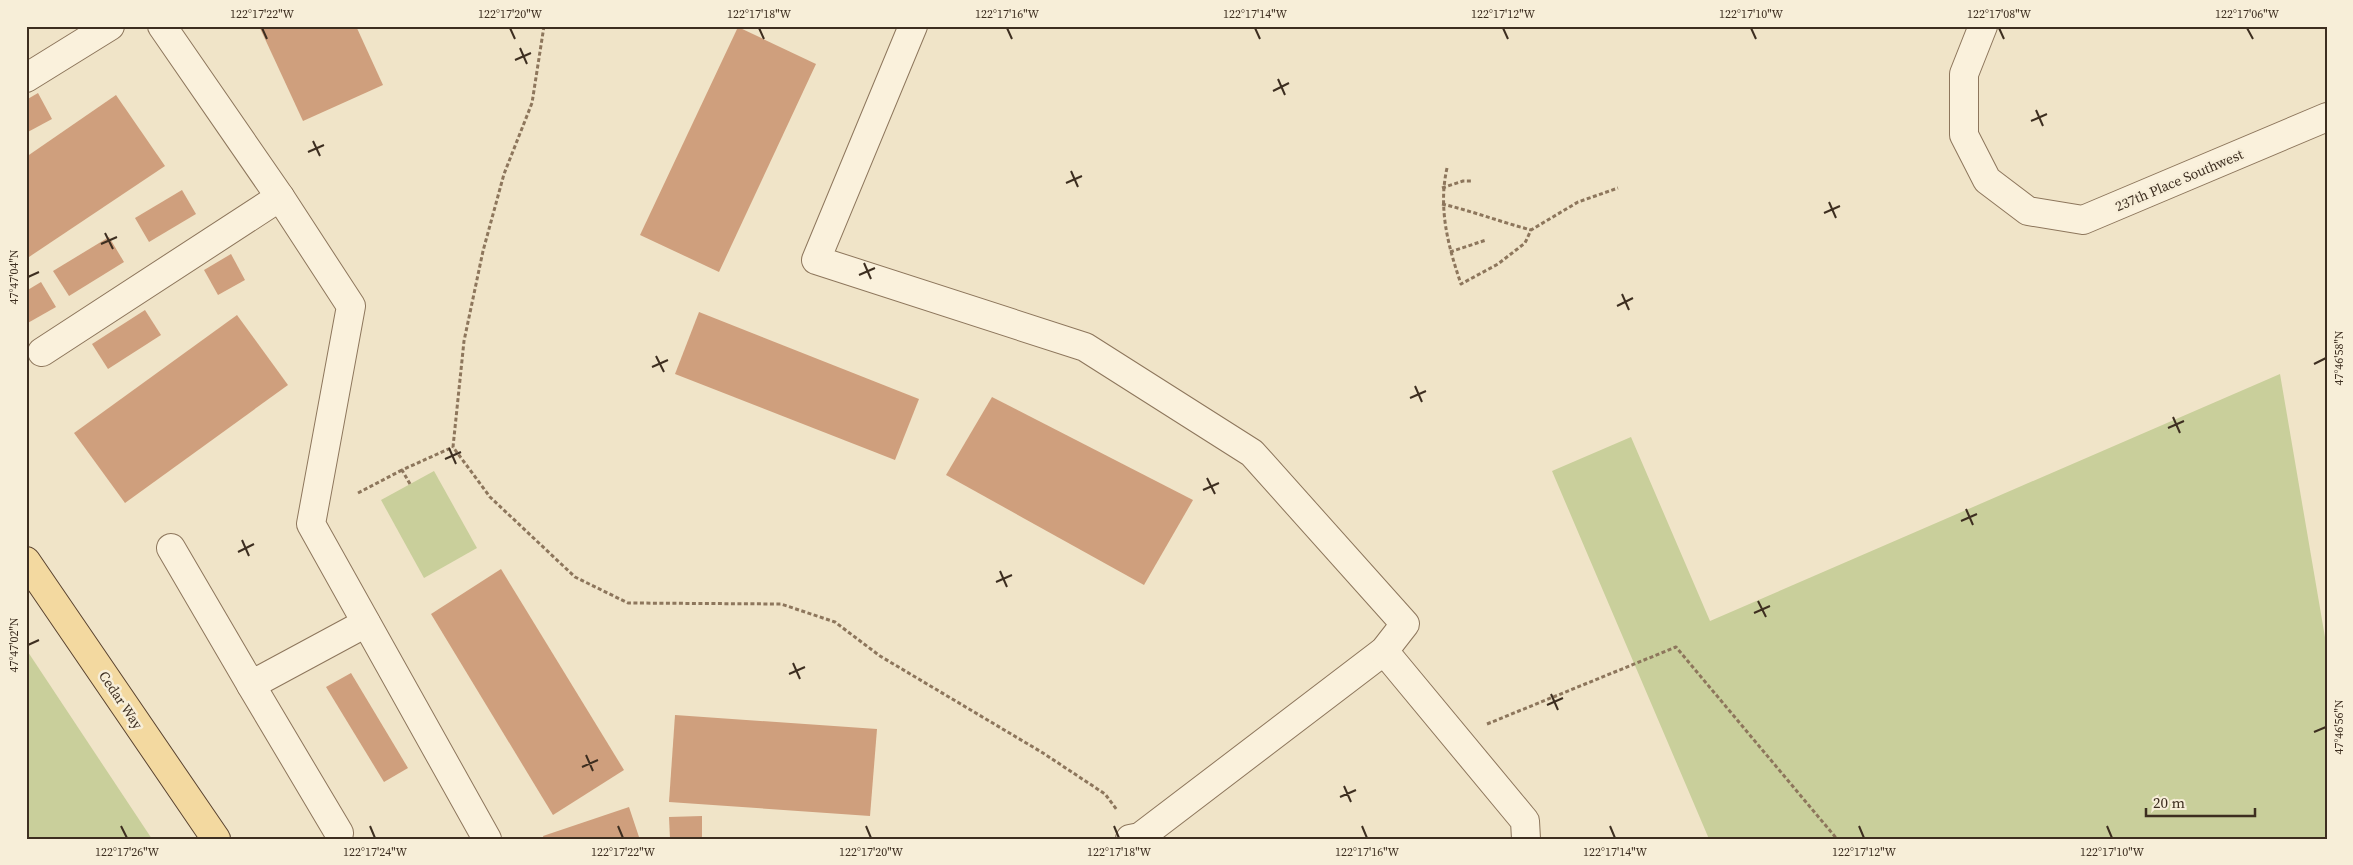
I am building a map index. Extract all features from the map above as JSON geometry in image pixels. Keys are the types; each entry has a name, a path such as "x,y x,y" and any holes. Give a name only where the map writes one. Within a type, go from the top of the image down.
{"main road":[{"name":"Cedar Way","path":"26,561 216,839"}],"street":[{"path":"26,78 110,26"},
{"path":"162,26 280,197 351,306 311,524 487,839"},
{"path":"913,26 816,260 1085,347 1252,453 1405,624 1384,651 1135,838"},
{"name":"237th Place Southwest","path":"1983,26 1964,74 1964,135 1987,180 2028,211 2083,220 2327,117"},
{"path":"42,352 280,197"},
{"path":"171,548 250,685 339,833"},
{"path":"250,685 366,623"},
{"path":"1384,651 1525,822 1526,839"}],"path":[{"path":"544,26 532,103 504,174 483,251 464,341 453,447 490,497 575,577 628,603 781,604 835,622 880,656 1044,754 1105,794 1135,838"},
{"path":"1447,168 1442,188 1442,204 1450,252 1461,284 1498,264 1525,243 1531,230 1578,202 1618,188"},
{"path":"1442,188 1463,181 1473,181"},
{"path":"1442,204 1478,212 1531,230"},
{"path":"1450,252 1486,240"},
{"path":"358,493 402,470 453,447"},
{"path":"402,470 410,484"},
{"path":"1456,737 1676,647 1837,839"}],"green space":[{"path":"2280,374 2327,649 2327,839 1709,839 1552,471 1631,437 1710,621"},
{"path":"434,471 477,548 424,578 381,500"},
{"path":"26,649 152,839 26,839"}],"building":[{"path":"259,26 356,26 383,85 303,121"},
{"path":"738,27 816,64 719,272 640,235"},
{"path":"38,93 52,119 26,133 26,100"},
{"path":"116,95 165,166 26,259 26,157"},
{"path":"182,190 196,214 149,242 135,218"},
{"path":"109,237 124,262 69,296 53,271"},
{"path":"231,254 245,280 218,295 204,270"},
{"path":"41,282 56,307 26,324 26,291"},
{"path":"145,310 161,335 108,369 92,344"},
{"path":"699,312 919,399 895,460 675,374"},
{"path":"237,315 288,385 125,503 74,433"},
{"path":"992,397 1193,500 1144,585 946,475"},
{"path":"501,569 624,770 553,815 431,614"},
{"path":"351,673 408,768 384,782 326,687"},
{"path":"675,715 877,729 870,816 669,802"},
{"path":"629,807 639,837 633,839 544,839 543,836"},
{"path":"702,816 702,839 670,839 669,817"}]}
